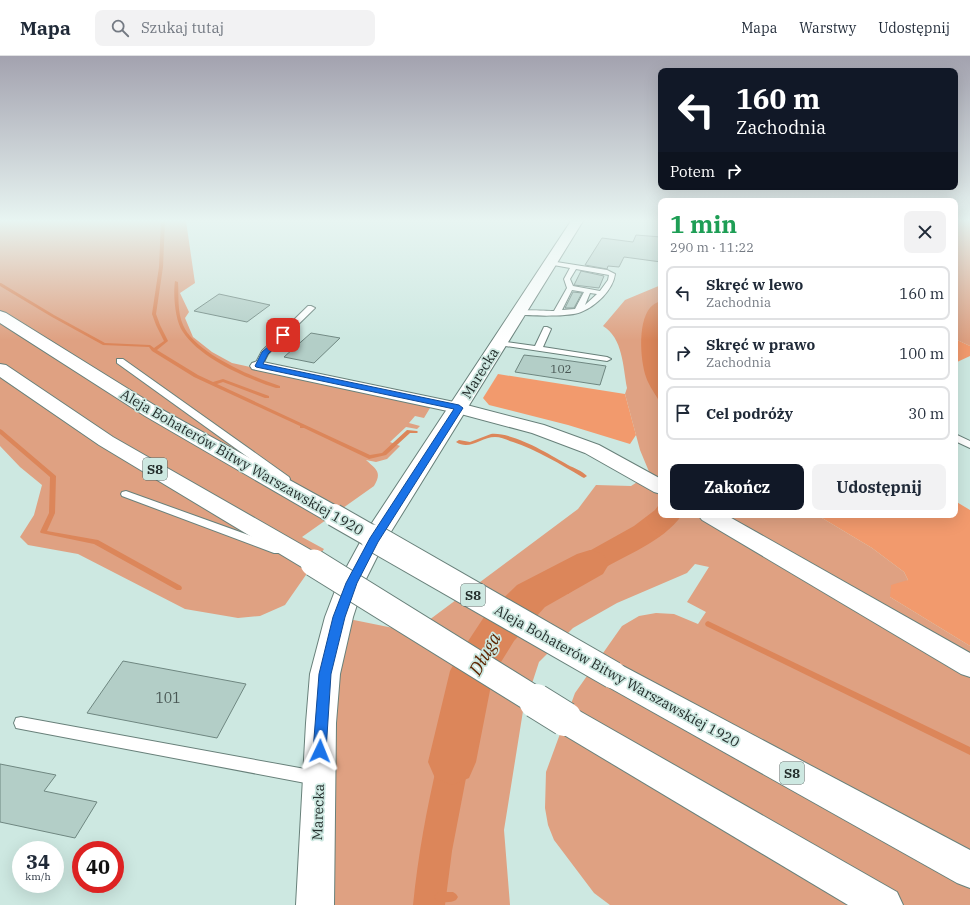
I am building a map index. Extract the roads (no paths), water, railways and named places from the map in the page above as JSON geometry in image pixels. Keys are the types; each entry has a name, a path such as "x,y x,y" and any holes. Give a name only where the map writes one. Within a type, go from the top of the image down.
{"main road":[{"name":"Marecka","path":"314,905 321,723 325,674 339,617 351,583 373,541 550,263"},
{"name":"Aleja Bohaterów Bitwy Warszawskiej 1920","path":"0,316 152,412 613,675 970,870"},
{"name":"S8","path":"0,369 106,441 314,563 565,720 884,905"}],"street":[{"path":"258,366 459,408 538,429 592,449 653,482"},
{"path":"714,518 970,666"}],"lane":[{"path":"518,313 533,314 578,311 588,306 602,293 611,280 612,274 605,271 550,263"},
{"path":"557,312 570,288 567,279 574,266"},
{"path":"570,288 602,293"},
{"path":"578,311 588,291"},
{"path":"258,366 265,353 311,308"},
{"path":"538,349 548,329"},
{"path":"499,343 607,359"},
{"path":"120,361 334,515"},
{"path":"958,439 970,445"},
{"path":"126,494 314,563"},
{"path":"21,723 319,778"}],"waterway":[{"path":"154,350 166,341 154,314 161,261"},
{"path":"176,282 179,320 184,331 191,340 201,349 227,365 254,378 278,387"},
{"path":"0,284 53,316 104,344 150,346 154,350"},
{"path":"154,350 196,376 213,384"},
{"path":"213,384 223,380 267,397"},
{"path":"213,384 304,426"},
{"path":"304,426 369,457 384,454 409,431 415,432"},
{"path":"0,431 53,476 52,513 43,532 96,542 179,588"},
{"path":"459,442 470,443 487,437 498,436 520,442 531,447 584,476"},
{"name":"Długa","path":"452,762 472,671 499,629 531,596 590,564"},
{"path":"708,624 970,751"},
{"path":"439,897 453,897"}]}
